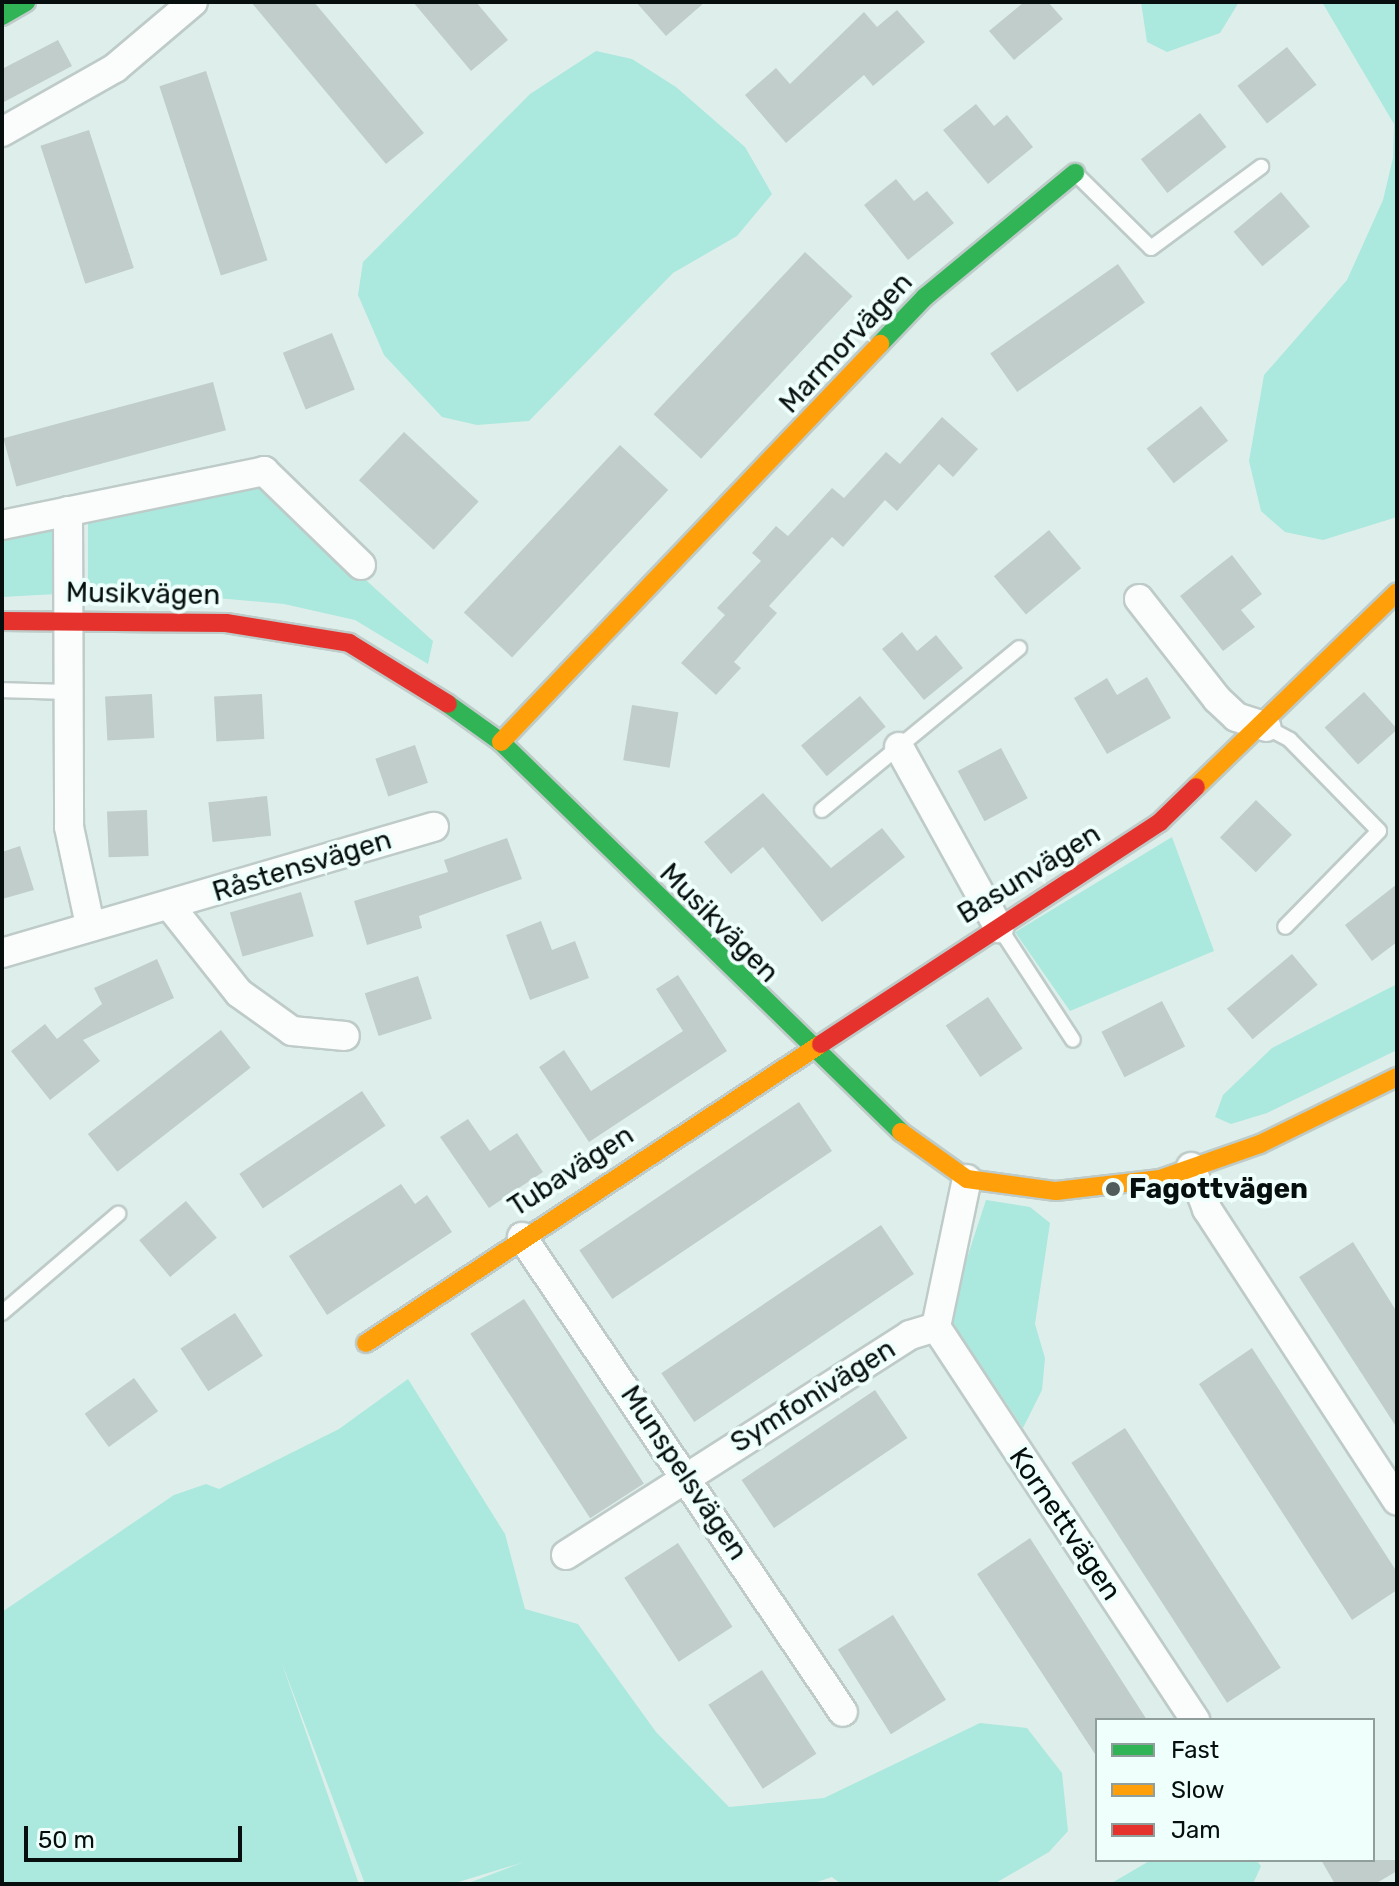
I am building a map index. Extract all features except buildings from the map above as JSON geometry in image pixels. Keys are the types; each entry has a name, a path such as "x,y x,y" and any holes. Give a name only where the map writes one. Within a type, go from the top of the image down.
{"street":[{"path":"2,16 26,2"},
{"path":"2,132 115,68 193,2"},
{"name":"Marmorvägen","path":"501,742 925,297 1075,173"},
{"path":"2,525 264,471 361,565"},
{"path":"68,511 73,620 69,827 90,925"},
{"name":"Basunvägen","path":"810,1050 1160,822 1266,727 1397,592"},
{"path":"1139,599 1217,699 1236,717 1266,727"},
{"name":"Musikvägen","path":"2,621 226,623 349,643 402,670 501,742 810,1050 933,1161 967,1179 1019,1190 1113,1189 1260,1144 1397,1077"},
{"path":"899,747 999,928"},
{"name":"Råstensvägen","path":"2,953 434,827"},
{"name":"Råstensvägen","path":"170,906 239,993 292,1031 345,1036"},
{"name":"Tubavägen","path":"366,1343 522,1237 810,1050"},
{"path":"1191,1167 1207,1209 1397,1501"},
{"path":"936,1327 967,1179"},
{"name":"Munspelsvägen","path":"522,1237 686,1475 843,1712"},
{"name":"Symfonivägen","path":"566,1555 686,1475 910,1335 936,1327"},
{"name":"Kornettvägen","path":"936,1327 1194,1718"}],"lane":[{"name":"Marmorvägen","path":"1075,173 1151,248 1261,167"},
{"path":"822,810 1019,648"},
{"path":"2,690 70,692"},
{"path":"1266,727 1290,740 1379,831 1285,927"},
{"path":"999,928 1073,1040"},
{"path":"2,1313 118,1214"}],"shaded area":[{"path":"1141,2 1239,2 1220,33 1167,52 1147,42"},
{"path":"1322,2 1397,2 1397,517 1323,540 1285,532 1261,511 1249,461 1264,375 1347,280 1383,200 1393,158 1394,124"},
{"path":"596,51 632,59 676,87 745,147 772,194 737,236 673,273 529,421 477,425 442,417 384,355 358,295 363,262 530,94"},
{"path":"258,482 433,641 428,664 355,620 284,604 183,595 88,598 88,518"},
{"path":"58,523 56,594 2,597 2,534"},
{"path":"1172,837 1214,951 1070,1011 1015,932"},
{"path":"1397,984 1397,1050 1267,1113 1231,1124 1215,1117 1223,1095 1272,1048"},
{"path":"986,1200 1030,1207 1050,1223 1035,1324 1045,1358 1042,1390 1023,1428 948,1316"},
{"path":"408,1379 505,1534 525,1609 578,1624 656,1732 729,1807 824,1798 980,1723 1027,1728 1062,1773 1068,1831 1049,1852 994,1884 841,1884 832,1877 811,1884 466,1884 524,1862 452,1884 365,1884 280,1658 359,1884 2,1884 2,1612 174,1495 206,1484 219,1489 339,1429"},
{"path":"1148,1862 1258,1862 1261,1866 1253,1884 1110,1884"}],"traffic: fast":[{"path":"2,16 26,2"},
{"path":"880,344 925,297 1075,173"},
{"path":"448,704 501,742 901,1132"}],"traffic: slow":[{"path":"501,742 880,344"},
{"path":"1196,787 1397,592"},
{"path":"366,1343 821,1044"},
{"path":"901,1132 967,1179 1056,1191 1160,1179 1260,1144 1397,1077"}],"traffic: jam":[{"path":"2,621 226,623 349,643 448,704"},
{"path":"821,1044 1160,822 1196,787"}],"place":[{"name":"Fagottvägen","path":"1113,1189"}]}
